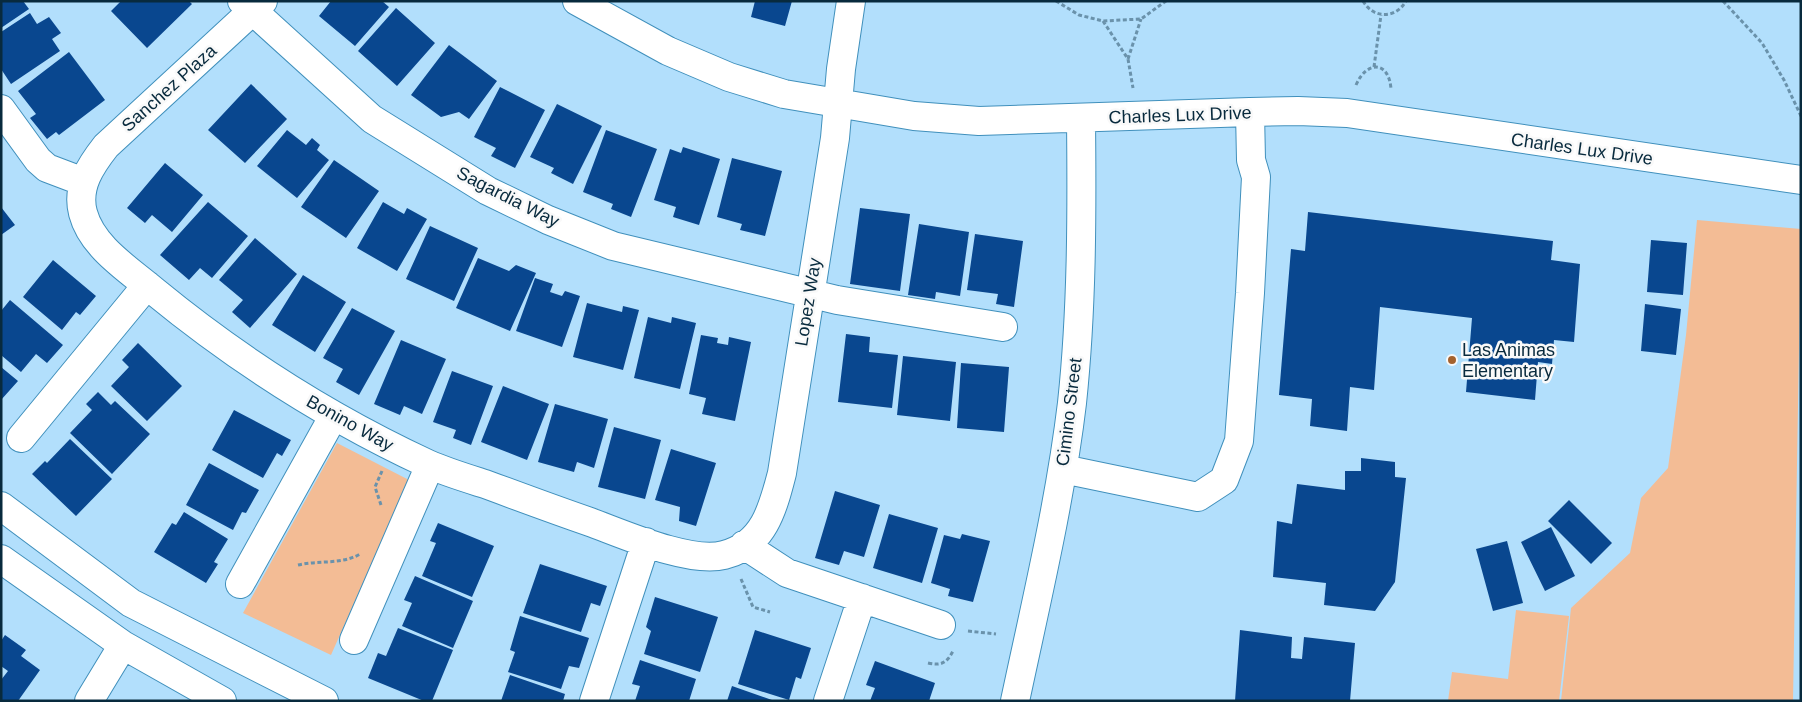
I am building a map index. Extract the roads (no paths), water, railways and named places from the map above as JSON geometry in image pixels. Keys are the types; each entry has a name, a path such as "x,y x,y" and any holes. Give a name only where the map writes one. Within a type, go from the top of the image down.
{"street":[{"name":"Charles Lux Drive","path":"577,1 668,51 730,77 784,94 838,105 914,116 979,121 1250,112 1347,113 1801,180"},
{"name":"Lopez Way","path":"700,557 724,555 744,545 762,530 774,502 782,473 835,138 851,1"},
{"name":"Sanchez Plaza","path":"84,182 91,164 106,146 252,5"},
{"name":"Sagardia Way","path":"252,5 372,118 488,191 548,220 613,246 837,300 1003,327"},
{"path":"1063,469 1198,497 1224,480 1239,441 1250,293 1256,177 1251,160 1250,112"},
{"path":"2,113 38,160 47,168 84,182"},
{"name":"Cimino Street","path":"1014,701 1063,469 1079,325 1081,118"},
{"name":"Bonino Way","path":"84,182 82,211 97,241 202,330 333,417 430,465 646,542 700,557"},
{"path":"21,438 147,285"},
{"path":"240,584 333,417"},
{"path":"354,640 430,465"},
{"path":"1,506 131,603 324,701"},
{"path":"594,701 646,542"},
{"path":"744,545 787,573 941,625"},
{"path":"1,559 123,645 222,701"},
{"path":"828,701 862,598"},
{"path":"89,701 123,645"}],"place":[{"name":"Las Animas Elementary","path":"1452,360"}]}
